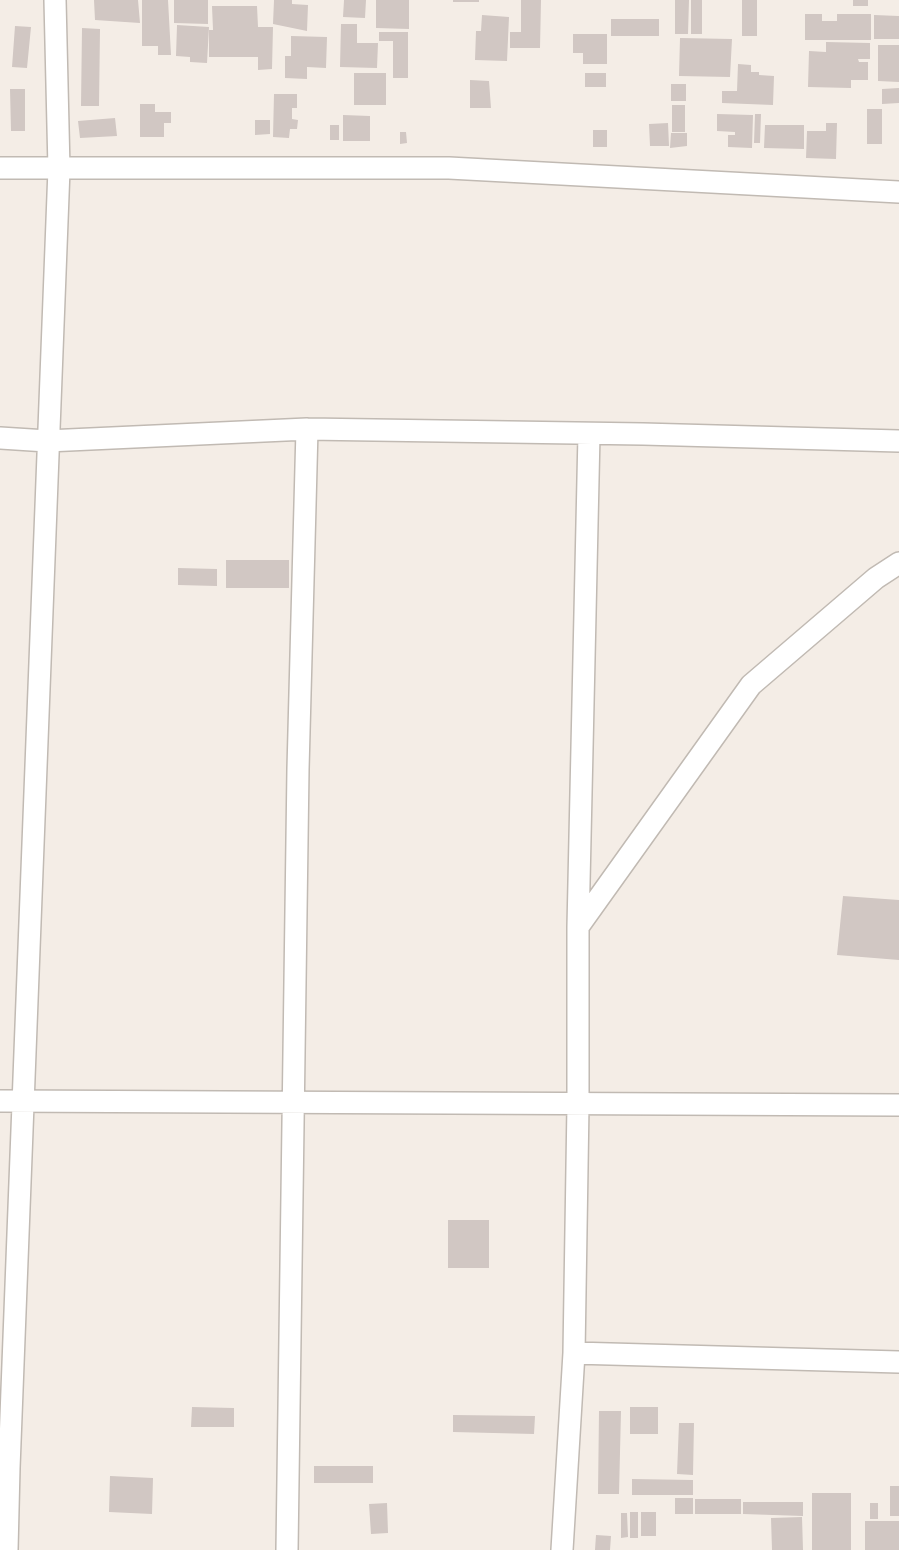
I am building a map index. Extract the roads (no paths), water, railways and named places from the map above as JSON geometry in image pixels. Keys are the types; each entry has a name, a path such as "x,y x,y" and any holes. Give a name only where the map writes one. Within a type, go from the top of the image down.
{"street":[{"path":"8,1550 47,441 59,169 55,0"},
{"path":"0,168 449,168 899,192"},
{"path":"287,1550 292,1101 307,429"},
{"path":"0,438 47,441 307,429 643,434 899,441"},
{"path":"562,1550 574,1354 578,1105 578,927 590,434"},
{"path":"578,927 752,685 876,578 899,563"},
{"path":"0,1102 292,1101 578,1105 899,1105"},
{"path":"574,1354 899,1362"}]}
